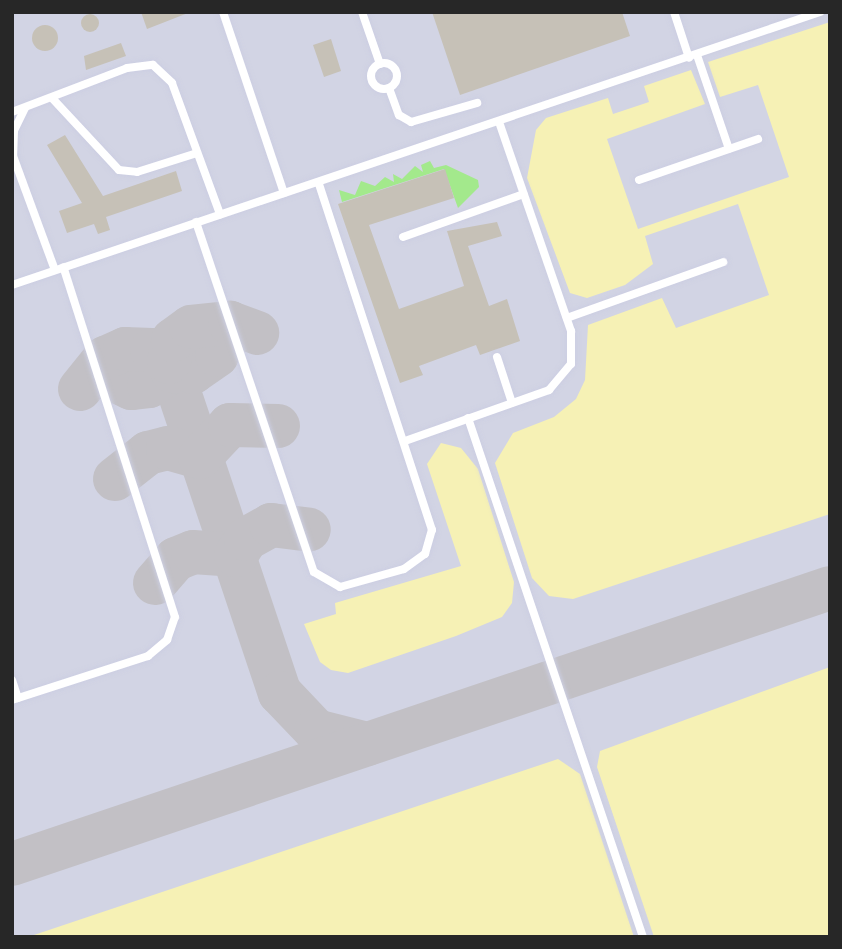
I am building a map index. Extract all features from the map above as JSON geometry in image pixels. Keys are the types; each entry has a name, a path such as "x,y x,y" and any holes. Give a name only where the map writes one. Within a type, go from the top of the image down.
{"lane":[{"path":"223,12 284,194"},
{"path":"362,12 380,64 373,82 389,88"},
{"path":"674,12 729,149"},
{"path":"12,285 820,12"},
{"path":"380,64 397,73 389,88 399,115 411,122 477,103"},
{"path":"12,112 127,68 153,65 172,83 220,214"},
{"path":"52,98 119,170 137,172 197,152"},
{"path":"12,680 15,699 148,656 166,640 176,617 59,269 13,156 14,131 25,108"},
{"path":"405,441 549,390 566,374 574,354 567,318 499,122"},
{"path":"639,180 758,139"},
{"path":"196,222 310,562 330,586 404,569 425,554 432,530 318,182"},
{"path":"403,237 524,194"},
{"path":"567,318 723,262"},
{"path":"497,357 512,403"},
{"path":"468,418 643,937"}],"shaded area":[{"path":"12,12 830,12 830,937 12,937"}],"green space":[{"path":"430,161 434,168 446,165 478,180 479,187 458,208 444,169 342,202 339,190 355,195 361,181 375,186 385,177 394,182 393,174 402,179 415,166 423,172 421,165"}],"sand":[{"path":"830,22 830,514 573,599 549,596 532,578 495,463 513,433 554,417 576,399 585,380 588,325 662,298 676,328 769,295 738,204 645,236 653,264 625,285 587,298 570,293 527,178 536,130 546,118 608,98 613,114 649,102 644,86 691,70 705,104 607,139 638,229 789,177 758,85 720,97 708,62"},
{"path":"441,443 461,448 478,469 514,582 512,603 502,617 456,636 348,673 331,670 320,662 304,624 336,614 335,603 461,566 427,464"},
{"path":"830,667 830,937 654,937 597,767 600,751"},
{"path":"558,759 580,774 634,937 28,937"}],"building":[{"path":"141,12 188,12 188,13 147,29"},
{"path":"432,12 622,12 630,36 460,95"},
{"path":"86,14 94,14 99,23 97,30 86,32 81,27 81,19"},
{"path":"45,25 54,29 58,38 54,47 45,51 36,47 32,38 36,29"},
{"path":"331,39 341,71 324,77 313,45"},
{"path":"121,43 126,56 86,70 84,56"},
{"path":"65,135 103,196 176,171 182,191 106,217 110,230 98,234 94,224 67,233 59,211 82,203 47,145"},
{"path":"445,169 454,198 369,225 399,309 464,286 447,231 497,222 502,236 468,246 489,306 507,299 520,341 480,355 476,345 419,366 423,375 400,383 338,204"}],"taxiway":[{"path":"97,372 131,388 149,386 172,371 193,372 217,355 230,323"},
{"path":"80,389 105,358 125,349 152,350 169,362 173,340 191,327 230,323 257,333"},
{"path":"169,362 280,693 316,731 367,744"},
{"path":"115,479 148,453 168,448 200,457 230,425 278,426"},
{"path":"155,583 176,559 193,552 236,555 246,539 271,525 309,530"},
{"path":"12,864 830,588"}]}
